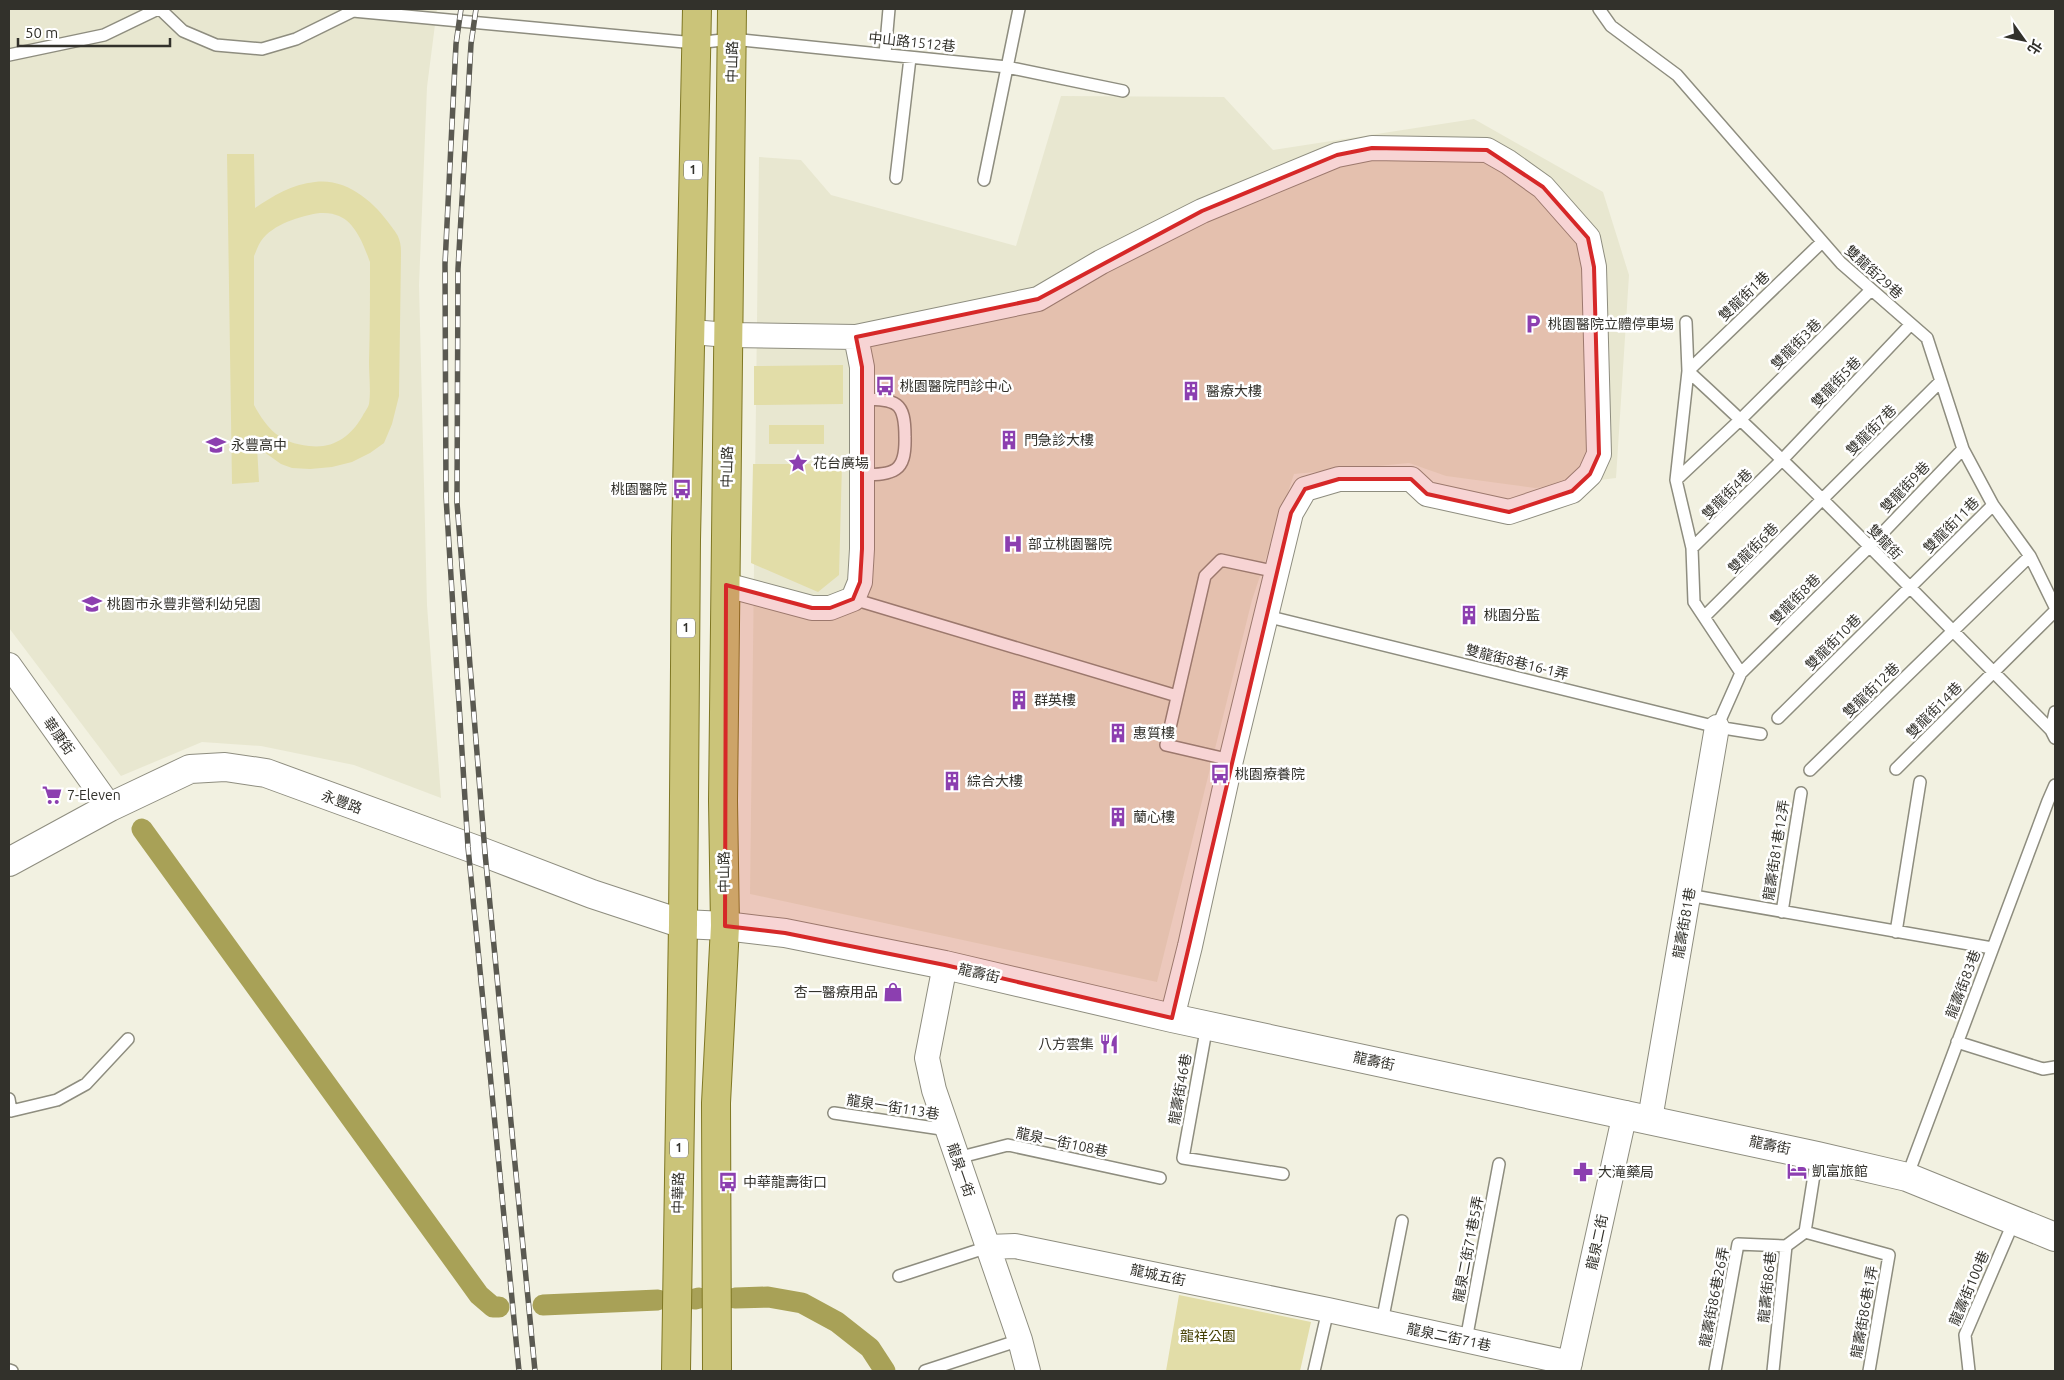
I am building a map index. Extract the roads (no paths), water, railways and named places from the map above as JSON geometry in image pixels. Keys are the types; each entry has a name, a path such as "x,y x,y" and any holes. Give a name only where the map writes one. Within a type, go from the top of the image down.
{"main road":[{"name":"1","path":"683,924 686,540 697,9"},
{"name":"中山路","path":"725,926 724,793 732,9"},
{"name":"中華路","path":"676,1371 683,924"},
{"path":"717,1371 716,1103 725,926"}],"street":[{"path":"691,332 856,337 1038,299 1101,262 1202,211 1337,155 1372,148 1487,150 1508,162 1543,187 1588,238 1594,267 1599,454 1590,474 1572,491 1509,512 1427,494 1411,479 1339,479 1305,489 1291,513 1231,760 1172,1018"},
{"path":"726,585 812,608 830,608 853,598 860,582 862,475 862,367 856,337"},
{"name":"華康街","path":"9,664 110,807"},
{"name":"龍壽街81巷","path":"1637,1116 1688,896 1717,727"},
{"name":"永豐路","path":"9,862 110,807 190,768 225,767 266,773 592,894 683,924"},
{"name":"龍壽街","path":"683,924 725,926 785,933 945,965 1172,1018 1817,1156 1907,1177 2015,1219 2055,1237"},
{"name":"龍泉一街","path":"945,965 927,1058 934,1090 1020,1340 1028,1371"},
{"name":"龍泉二街","path":"1569,1367 1637,1116"},
{"name":"龍城五街","path":"988,1247 1015,1246 1328,1310"},
{"name":"龍泉二街71巷","path":"1328,1310 1466,1340 1569,1367"}],"lane":[{"path":"9,55 104,35 159,9 183,31 216,45 262,49 296,39 351,10"},
{"path":"885,54 889,9"},
{"path":"984,180 1019,9"},
{"name":"雙龍街29巷","path":"1599,9 1611,26 1677,75 1821,243 1841,264 1926,338 1963,449 1993,505 2030,556 2055,609"},
{"name":"中山路1512巷","path":"351,10 695,43 732,39 885,54 1006,67 1123,91"},
{"path":"896,178 910,58"},
{"name":"雙龍街1巷","path":"1688,371 1821,243"},
{"name":"雙龍街3巷","path":"1676,480 1741,419 1871,290"},
{"path":"1686,322 1688,371 1676,480 1692,548 1694,602 1741,673 1717,727"},
{"name":"雙龍街5巷","path":"1782,460 1911,324"},
{"name":"雙龍街","path":"1688,371 1741,419 1870,546 2053,734"},
{"name":"雙龍街7巷","path":"1822,500 1941,381"},
{"path":"862,399 885,400 901,408 905,417 906,454 902,464 894,471 885,474 862,475"},
{"name":"雙龍街9巷","path":"1870,546 1963,449"},
{"name":"雙龍街4巷","path":"1692,548 1782,460"},
{"name":"雙龍街6巷","path":"1705,616 1822,500"},
{"name":"雙龍街11巷","path":"1909,588 1993,505"},
{"name":"雙龍街8巷","path":"1741,673 1870,546"},
{"name":"雙龍街12巷","path":"1810,770 2030,556"},
{"path":"1231,760 1166,745 1205,576 1221,560 1276,572"},
{"name":"雙龍街10巷","path":"1778,718 1909,588"},
{"path":"853,598 1177,696"},
{"name":"雙龍街14巷","path":"1896,769 2055,609"},
{"name":"雙龍街8巷16-1弄","path":"1266,616 1717,727 1761,734"},
{"path":"2053,734 2055,712"},
{"path":"1896,932 1920,782"},
{"path":"2051,803 2055,785"},
{"name":"龍壽街81巷12弄","path":"1782,912 1801,792"},
{"name":"龍壽街83巷","path":"1907,1177 1992,948 2051,803"},
{"path":"1688,896 1992,948"},
{"name":"龍壽街46巷","path":"1207,1025 1183,1158 1283,1174"},
{"path":"10,1105 57,1100 86,1084 128,1039"},
{"path":"1957,1042 2043,1069 2055,1067"},
{"name":"龍泉一街113巷","path":"834,1112 948,1130"},
{"name":"龍泉一街108巷","path":"957,1158 1008,1145 1160,1178"},
{"path":"1804,1232 1817,1156"},
{"name":"龍泉二街71巷5弄","path":"1466,1340 1500,1164"},
{"name":"龍壽街100巷","path":"1969,1371 1965,1335 2015,1219"},
{"path":"1382,1322 1402,1221"},
{"name":"龍壽街86巷","path":"1772,1371 1786,1246 1804,1232"},
{"name":"龍壽街86巷1弄","path":"1804,1232 1889,1255 1869,1371"},
{"name":"龍壽街86巷26弄","path":"1716,1371 1738,1244 1786,1246"},
{"path":"898,1276 988,1247"},
{"path":"1314,1371 1328,1310"},
{"path":"925,1371 1020,1340"}],"waterway":[{"path":"142,829 479,1295 493,1307 499,1307"},
{"path":"735,1298 768,1297 802,1303 837,1322 870,1348 885,1371"},
{"path":"695,1299 699,1298"},
{"path":"543,1305 658,1300"}],"railway":[{"path":"461,9 456,44 445,264 446,497 468,847 519,1371"},
{"path":"476,9 471,44 458,269 457,503 485,853 535,1371"}],"place":[{"name":"桃園醫院立體停車場","path":"1533,324"},
{"name":"桃園醫院門診中心","path":"885,386"},
{"name":"醫療大樓","path":"1191,391"},
{"name":"門急診大樓","path":"1009,440"},
{"name":"永豐高中","path":"216,445"},
{"name":"花台廣場","path":"798,463"},
{"name":"桃園醫院","path":"682,489"},
{"name":"部立桃園醫院","path":"1013,544"},
{"name":"桃園市永豐非營利幼兒園","path":"92,604"},
{"name":"桃園分監","path":"1469,615"},
{"name":"群英樓","path":"1019,700"},
{"name":"惠質樓","path":"1118,733"},
{"name":"桃園療養院","path":"1220,774"},
{"name":"綜合大樓","path":"952,781"},
{"name":"7-Eleven","path":"52,795"},
{"name":"蘭心樓","path":"1118,817"},
{"name":"杏一醫療用品","path":"893,992"},
{"name":"八方雲集","path":"1109,1044"},
{"name":"凱富旅館","path":"1797,1171"},
{"name":"大滝藥局","path":"1583,1172"},
{"name":"中華龍壽街口","path":"728,1182"}],"park label":[{"name":"龍祥公園","path":"1208,1336"}]}
